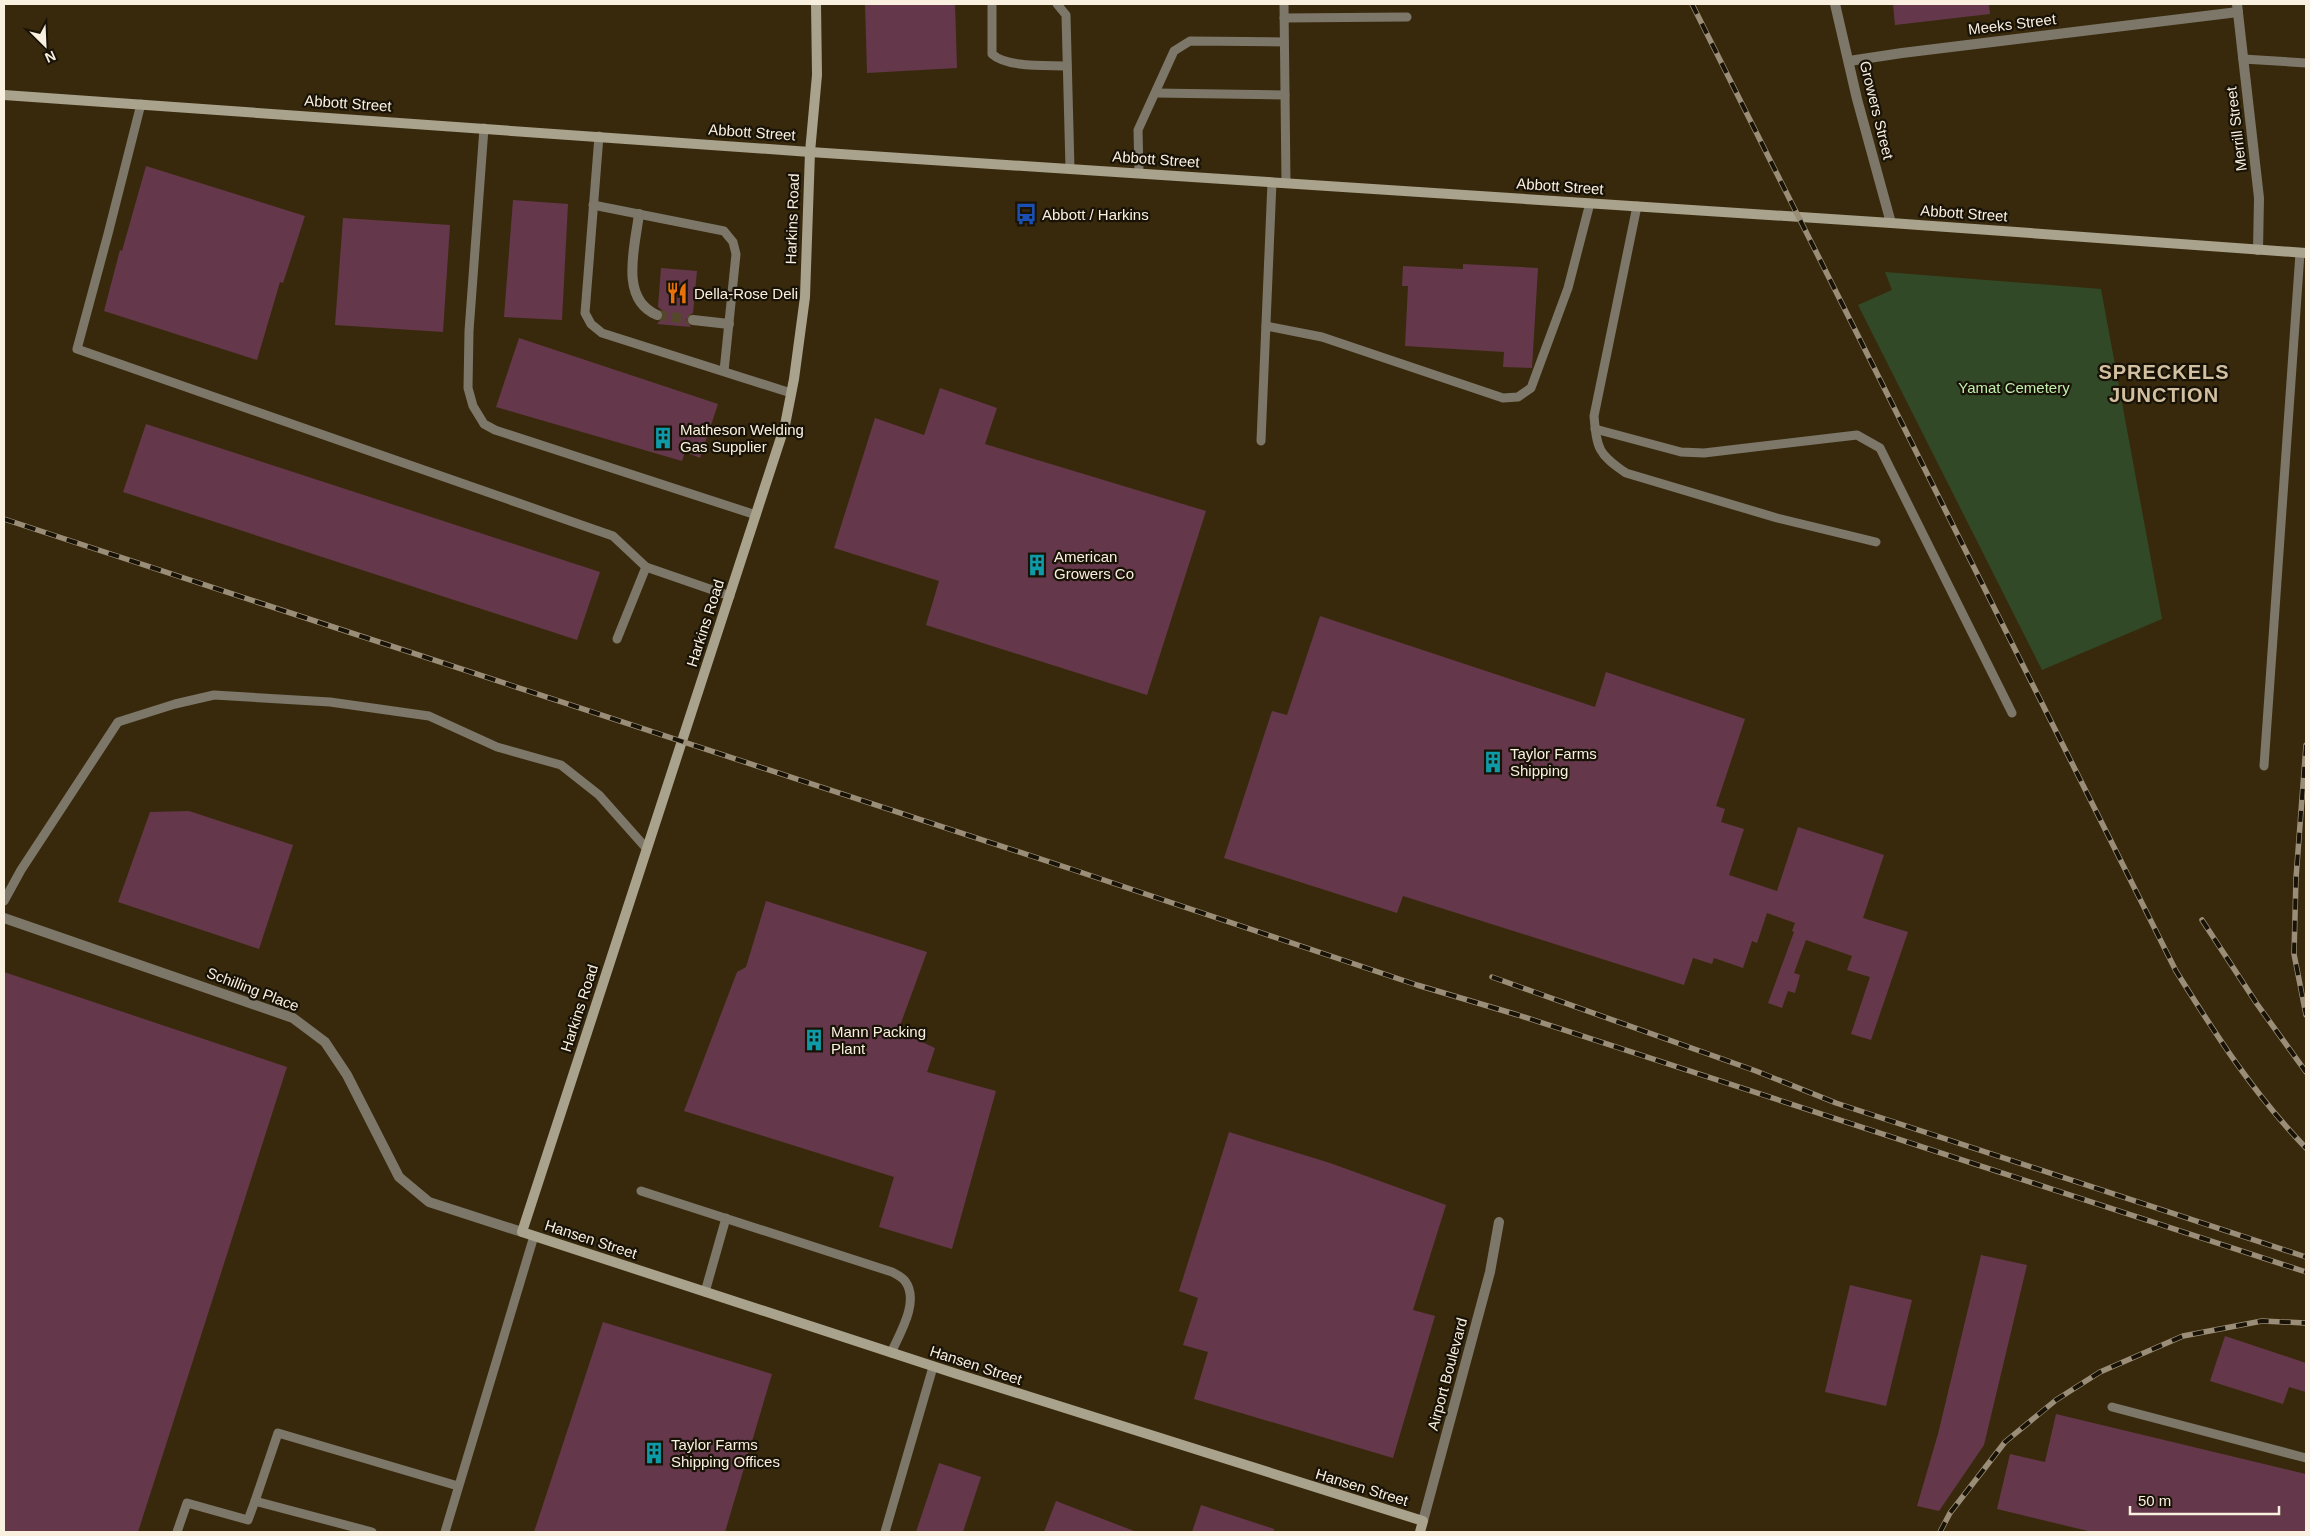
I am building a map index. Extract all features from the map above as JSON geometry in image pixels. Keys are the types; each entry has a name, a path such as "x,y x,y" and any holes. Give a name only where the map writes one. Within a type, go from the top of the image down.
{"main road":[{"name":"Harkins Road","path":"522,1232 785,425 805,297 810,152 817,75 816,4"},
{"name":"Abbott Street","path":"4,95 810,152 1891,223 2303,253"},
{"name":"Hansen Street","path":"522,1232 892,1353 1423,1522"},
{"name":"Airport Boulevard","path":"1420,1532 1423,1522"}],"street":[{"name":"Growers Street","path":"1835,4 1891,223"},
{"name":"Meeks Street","path":"1849,61 2237,8"},
{"name":"Merrill Street","path":"2237,8 2260,198 2258,250"},
{"path":"639,214 633,266 634,290 646,310 657,315"},
{"path":"693,320 729,324"},
{"name":"Schilling Place","path":"4,918 294,1018 325,1042 347,1074 399,1177 429,1202 522,1232"},
{"name":"Airport Boulevard","path":"1423,1522 1490,1272 1499,1222"}],"lane":[{"path":"992,4 992,54 998,59 1023,64 1067,66"},
{"path":"1057,4 1066,15 1070,169"},
{"path":"1284,4 1286,183"},
{"path":"1284,18 1407,17"},
{"path":"1139,173 1138,130 1174,51 1190,41 1284,42"},
{"path":"2243,59 2306,63"},
{"path":"1156,93 1285,95"},
{"path":"141,104 76,349 613,536 646,567 730,596"},
{"path":"484,128 469,331 468,388 473,406 484,424 505,433 756,515"},
{"path":"599,136 584,312 591,324 602,333 791,393"},
{"path":"1261,441 1272,182"},
{"path":"1266,326 1322,337 1503,398 1518,397 1531,388 1568,288 1590,203"},
{"path":"593,205 724,231 733,242 736,254 724,372"},
{"path":"1637,206 1594,416 1596,438 1605,458 1626,473 1777,518 1876,542"},
{"path":"2264,766 2303,253"},
{"path":"1595,428 1680,452 1704,453 1857,435 1880,448 2012,713"},
{"path":"617,639 646,567"},
{"path":"4,901 21,870 118,722 175,704 214,695 330,702 428,716 497,747 561,765 599,795 647,849"},
{"path":"641,1191 892,1272 904,1279 911,1290 910,1305 892,1353"},
{"path":"705,1292 726,1218"},
{"path":"445,1532 534,1236"},
{"path":"885,1532 933,1366"},
{"path":"2112,1408 2306,1458"},
{"path":"177,1532 187,1503 248,1520 278,1434 458,1486"},
{"path":"255,1501 372,1532"}],"green space":[{"name":"Yamat Cemetery","path":"1885,272 2101,289 2162,619 2042,670 1858,305 1892,290"}],"building":[{"path":"865,4 955,4 957,68 867,73"},
{"path":"1893,4 1989,4 1990,14 1895,25"},
{"path":"146,166 305,216 283,283 280,282 257,360 104,311 120,250 122,251"},
{"path":"513,200 568,204 562,320 504,317"},
{"path":"343,218 450,225 443,332 335,325"},
{"path":"1463,264 1538,268 1532,368 1503,367 1504,352 1405,346 1408,286 1402,286 1403,266 1463,269"},
{"name":"Della-Rose Deli","path":"661,268 697,271 693,313 686,320 691,327 657,324 664,316 663,311 658,307"},
{"path":"519,338 718,404 700,458 685,452 682,461 496,407"},
{"name":"American Growers Co","path":"940,388 997,408 985,444 1206,511 1147,695 926,625 939,581 834,548 875,418 924,435"},
{"path":"146,424 600,572 577,640 123,492"},
{"name":"Taylor Farms Shipping","path":"1320,616 1595,707 1606,672 1745,719 1716,806 1725,809 1721,822 1744,829 1729,875 1777,891 1798,827 1884,855 1863,918 1908,932 1871,1040 1851,1034 1870,977 1847,970 1852,956 1806,940 1794,973 1800,975 1795,993 1788,991 1782,1008 1768,1003 1794,932 1792,931 1795,923 1767,913 1757,943 1752,941 1743,968 1714,958 1712,964 1693,958 1684,985 1403,896 1397,913 1224,858 1272,711 1287,715"},
{"path":"189,811 293,845 259,949 118,902 150,812"},
{"name":"Mann Packing Plant","path":"766,901 927,952 898,1031 935,1048 927,1072 996,1091 952,1249 879,1227 894,1177 684,1111 737,972 746,967"},
{"path":"4,972 287,1067 138,1532 4,1532"},
{"path":"1229,1132 1330,1163 1446,1205 1413,1310 1435,1316 1393,1458 1194,1399 1208,1352 1183,1345 1198,1298 1179,1291"},
{"path":"1981,1255 2027,1265 1984,1445 1939,1511 1917,1506 1938,1434"},
{"path":"1850,1285 1912,1300 1886,1406 1825,1392"},
{"name":"Taylor Farms Shipping Offices","path":"603,1322 772,1374 725,1532 534,1532"},
{"path":"2225,1336 2306,1363 2306,1392 2289,1387 2283,1404 2210,1381"},
{"path":"2056,1414 2306,1474 2306,1532 2092,1532 1997,1509 2010,1454 2045,1462"},
{"path":"939,1463 981,1477 963,1532 916,1532"},
{"path":"1056,1501 1134,1531 1044,1532"},
{"path":"1201,1505 1274,1529 1274,1532 1192,1532"}],"tunnel":[{"path":"657,315 693,320"}],"railway":[{"path":"1692,4 2176,971 2252,1085 2306,1148"},
{"path":"4,519 1071,869 1417,985 1518,1015 2306,1272"},
{"path":"2306,745 2296,878 2294,954 2306,1015"},
{"path":"2202,920 2257,1004 2306,1072"},
{"path":"1492,977 1756,1071 1836,1103 2306,1257"},
{"path":"1940,1532 1950,1513 2005,1442 2056,1400 2100,1372 2183,1336 2262,1321 2306,1323"}],"place":[{"name":"Abbott / Harkins","path":"1026,214"},
{"name":"Della-Rose Deli","path":"677,293"},
{"name":"Matheson Welding Gas Supplier","path":"663,438"},
{"name":"American Growers Co","path":"1037,565"},
{"name":"Taylor Farms Shipping","path":"1493,762"},
{"name":"Mann Packing Plant","path":"814,1040"},
{"name":"Taylor Farms Shipping Offices","path":"654,1453"}],"district":[{"name":"SPRECKELS JUNCTION","path":"2164,384"}]}
